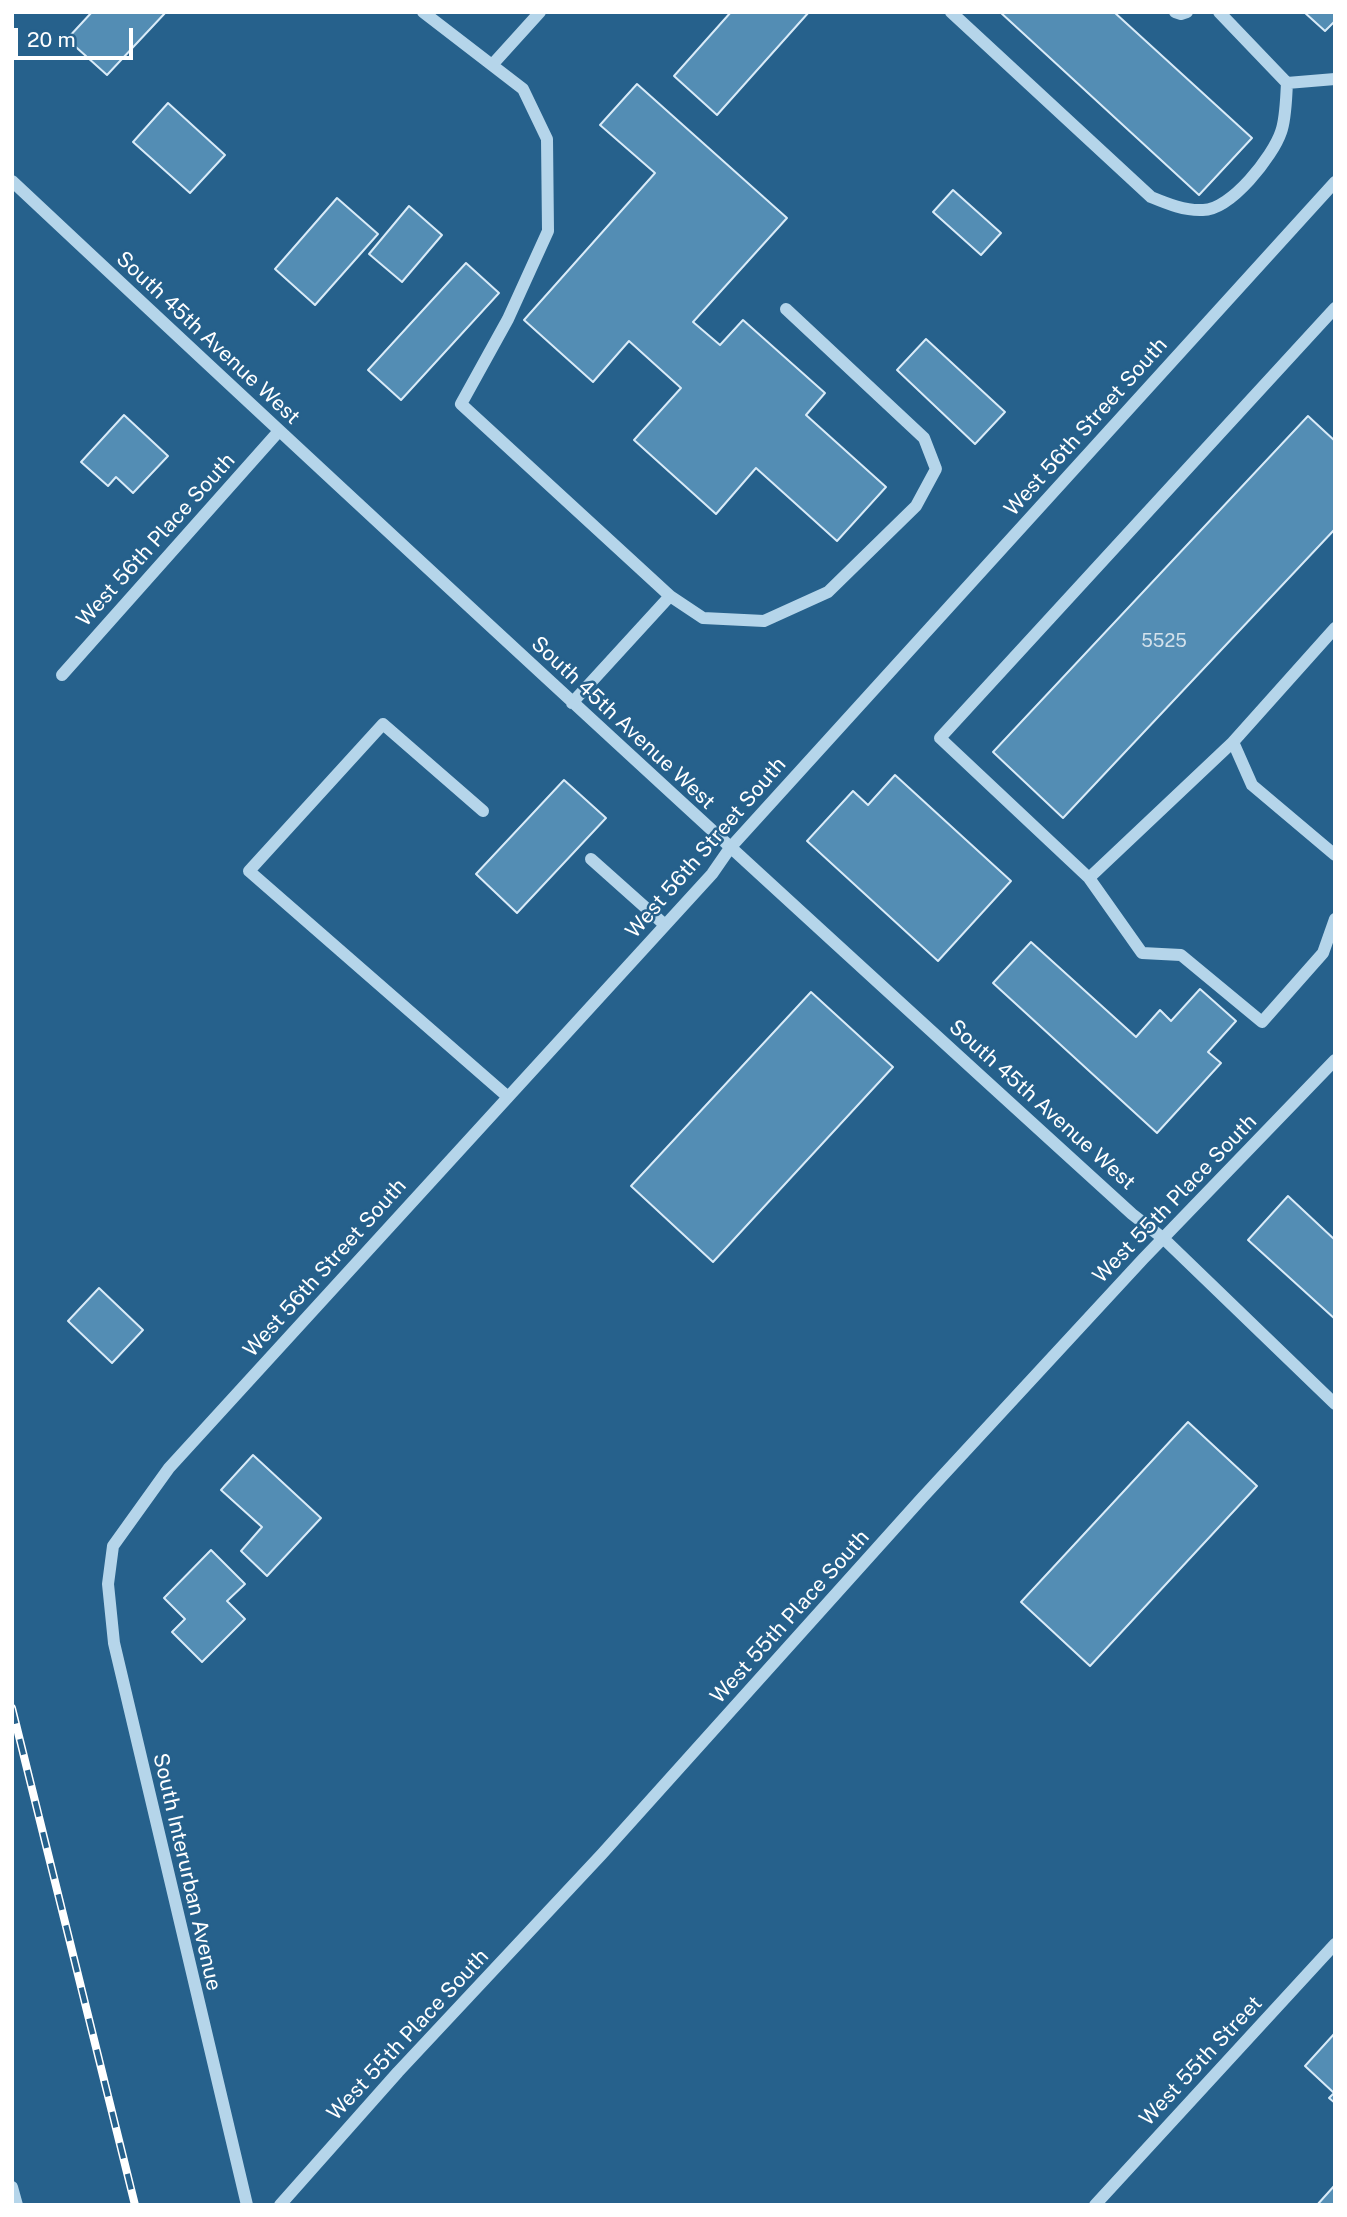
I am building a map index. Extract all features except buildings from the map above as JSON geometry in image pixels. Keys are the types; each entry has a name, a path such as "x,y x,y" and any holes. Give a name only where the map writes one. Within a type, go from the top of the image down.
{"street":[{"path":"423,12 523,89 547,139 548,231 508,319 461,404 670,596 703,618 764,621 828,592 916,506 936,470 924,438 786,309"},
{"path":"492,65 540,12"},
{"path":"951,12 1151,197 1179,208 1206,211 1228,200 1259,171 1282,131 1287,83 1219,12"},
{"path":"1175,12 1187,12"},
{"path":"1287,83 1335,79"},
{"name":"South 45th Avenue West","path":"12,181 572,703 1132,1214 1164,1239 1335,1404"},
{"name":"West 56th Street South","path":"113,1545 169,1468 712,874 730,848 1335,182"},
{"path":"1335,308 940,738 1089,878 1142,953 1181,955 1262,1022 1324,953 1335,919"},
{"name":"West 56th Place South","path":"62,675 279,431"},
{"path":"572,703 670,596"},
{"path":"1089,878 1233,742 1335,628"},
{"path":"483,811 383,724 249,872 508,1097"},
{"path":"1233,742 1252,785 1335,855"},
{"path":"591,859 665,925"},
{"name":"West 55th Place South","path":"280,2205 398,2072 602,1854 922,1498 1143,1259 1335,1060"},
{"name":"South Interurban Avenue","path":"113,1545 108,1584 114,1643 247,2205"},
{"name":"West 55th Street","path":"1095,2205 1335,1944"},
{"path":"12,2187 17,2205"}],"railway":[{"path":"12,1708 135,2205"}]}
